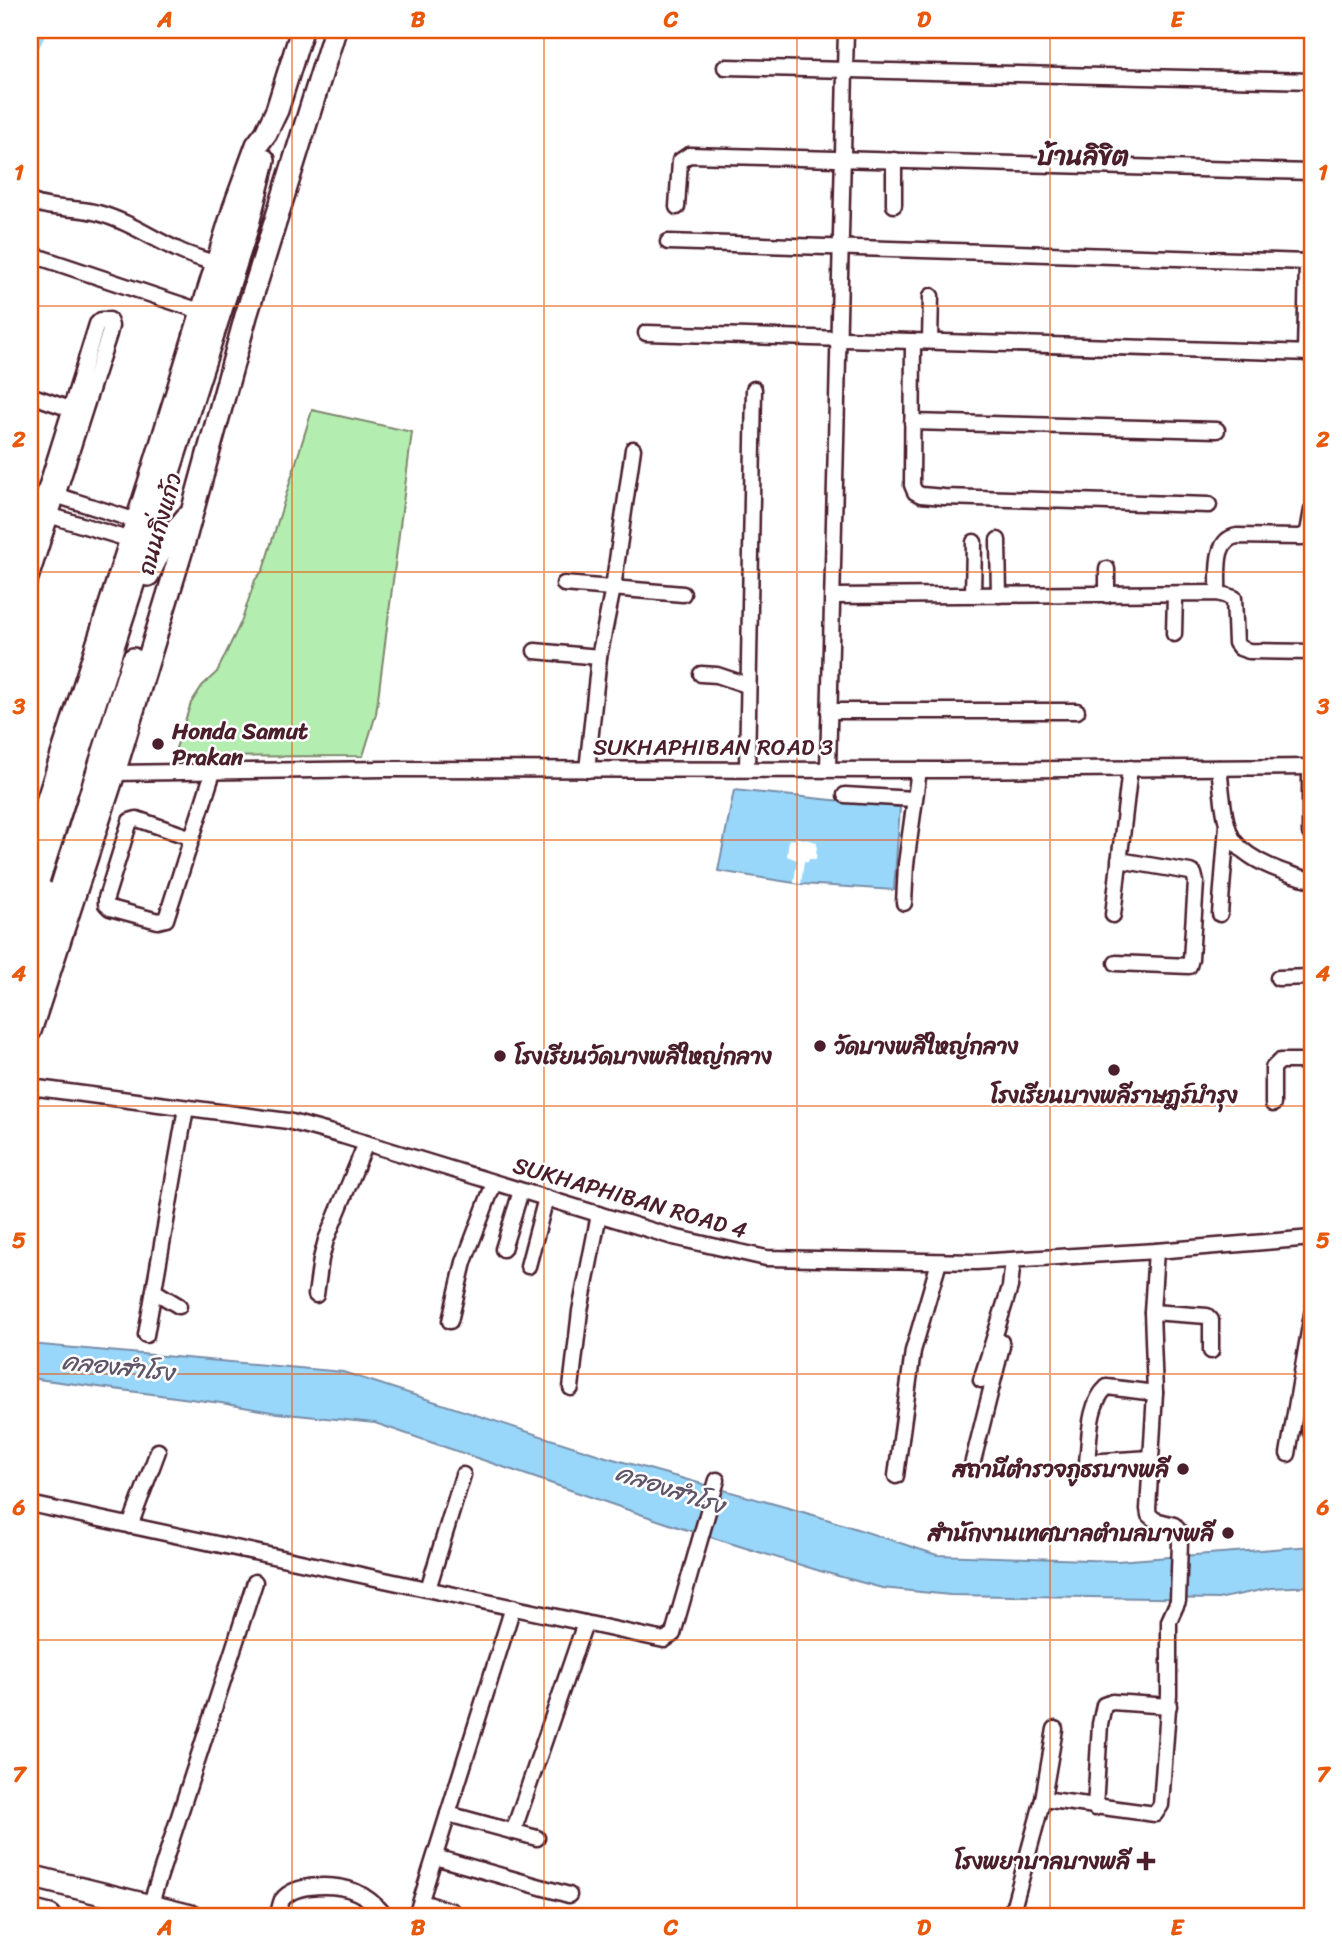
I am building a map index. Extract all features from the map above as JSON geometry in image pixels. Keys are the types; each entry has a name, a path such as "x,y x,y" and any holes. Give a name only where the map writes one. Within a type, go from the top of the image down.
{"main road":[{"name":"ถนนกิ่งแก้ว","path":"30,855 217,264 253,155 271,123 302,30"},
{"name":"ถนนกิ่งแก้ว","path":"30,1031 114,773 246,316 335,30"},
{"path":"30,906 247,228 271,123"},
{"path":"30,938 146,581 161,549 190,514"},
{"path":"30,987 171,537"},
{"path":"30,1876 191,1916"},
{"path":"30,1911 50,1916"}],"street":[{"path":"828,769 846,30"},
{"path":"725,67 1312,81"},
{"path":"677,207 680,161 689,155 1312,172"},
{"path":"894,160 894,205"},
{"path":"30,201 54,208 78,208 97,212 132,225 178,250 217,264"},
{"path":"646,333 1308,353 1307,262 668,242"},
{"path":"30,254 203,312"},
{"path":"930,341 931,296"},
{"path":"30,580 50,493 77,411 111,326 109,320 101,320 97,324 77,411"},
{"path":"913,341 912,485 915,492 921,495 1209,505"},
{"path":"747,769 754,389"},
{"path":"30,395 77,411"},
{"path":"912,422 1217,430"},
{"path":"587,770 599,657 613,588 633,449"},
{"path":"50,493 134,530"},
{"path":"76,522 82,505"},
{"path":"1218,593 1220,549 1224,542 1237,536 1302,537 1308,532 1312,510"},
{"path":"45,514 76,522 134,530"},
{"path":"30,539 45,514"},
{"path":"998,540 999,595"},
{"path":"973,595 974,542"},
{"path":"1107,569 1107,595"},
{"path":"564,584 683,594"},
{"path":"833,596 1218,593 1234,598 1236,643 1240,648 1249,651 1312,652"},
{"path":"1174,634 1175,594"},
{"path":"535,651 599,657"},
{"path":"701,674 717,675 747,685"},
{"path":"828,711 1077,710"},
{"path":"1310,833 1311,767"},
{"name":"SUKHAPHIBAN ROAD 3","path":"114,773 1311,767"},
{"path":"1113,915 1130,768"},
{"path":"1219,768 1227,821 1234,842 1278,870 1312,880"},
{"path":"904,903 906,864 919,770"},
{"path":"192,838 137,820 130,821 106,904 110,908 159,921 166,919 192,838 213,772"},
{"path":"845,796 914,799"},
{"path":"1220,914 1227,821"},
{"path":"1116,963 1189,966 1196,883 1194,874 1190,872 1119,860"},
{"path":"1278,978 1312,977"},
{"path":"1273,1104 1275,1064 1280,1061 1312,1061"},
{"name":"SUKHAPHIBAN ROAD 4","path":"30,1087 288,1121 694,1243 766,1258 939,1262 1013,1260 1312,1238"},
{"path":"146,1335 186,1108"},
{"path":"316,1295 326,1240 366,1143"},
{"path":"450,1321 464,1262 495,1183"},
{"path":"503,1249 521,1191"},
{"path":"528,1266 546,1198"},
{"path":"571,1388 580,1311 598,1214"},
{"path":"1044,1799 1155,1814 1161,1805 1169,1706 1169,1621 1178,1601 1180,1542 1179,1531 1174,1525 1155,1520 1149,1515 1155,1393 1152,1312 1156,1251"},
{"path":"981,1380 1010,1287 1013,1260"},
{"path":"896,1476 913,1351 939,1262"},
{"path":"154,1291 179,1306"},
{"path":"1152,1312 1207,1317 1211,1320 1211,1351"},
{"path":"1288,1454 1312,1314"},
{"path":"972,1465 1002,1346 1001,1342 994,1339"},
{"path":"1151,1458 1087,1461 1092,1417 1098,1395 1107,1387 1155,1393"},
{"path":"1312,1409 1312,1434"},
{"path":"130,1526 158,1451"},
{"path":"428,1589 463,1475"},
{"path":"30,1504 664,1640 673,1634 717,1480"},
{"path":"150,1906 255,1582"},
{"path":"453,1911 419,1909 513,1607"},
{"path":"513,1832 585,1623"},
{"path":"1096,1808 1100,1724 1104,1705 1112,1702 1169,1706"},
{"path":"1011,1916 1044,1799 1055,1729"},
{"path":"448,1814 537,1838"},
{"path":"435,1857 569,1895"},
{"path":"278,1916 282,1900 297,1889 328,1885 356,1892 374,1903 386,1916"}],"green space":[{"path":"312,410 412,432 376,714 363,756 173,757 191,703 202,686 217,672 242,620 255,580 263,570"}],"water":[{"path":"734,790 900,807 894,890 801,884 718,871"},
{"name":"คลองสำโรง","path":"30,1344 343,1372 606,1457 817,1516 937,1555 1117,1561 1312,1546 1312,1586 1271,1588 1218,1599 950,1595 882,1588 678,1527 375,1423 277,1413 30,1378"}],"pier":[{"path":"795,837 817,842 816,859 804,861 801,884 794,883 797,860 787,856 789,839 795,840"}],"waterway":[{"path":"30,40 35,30"}],"place":[{"name":"Honda Samut Prakan","path":"158,744"},
{"name":"วัดบางพลีใหญ่กลาง","path":"820,1046"},
{"name":"โรงเรียนวัดบางพลีใหญ่กลาง","path":"500,1056"},
{"name":"โรงเรียนบางพลีราษฎร์บำรุง","path":"1114,1070"},
{"name":"สถานีตำรวจภูธรบางพลี","path":"1183,1469"},
{"name":"สำนักงานเทศบาลตำบลบางพลี","path":"1228,1533"},
{"name":"โรงพยาบาลบางพลี","path":"1146,1861"}],"district":[{"name":"บ้านลิขิต","path":"1083,156"}]}
